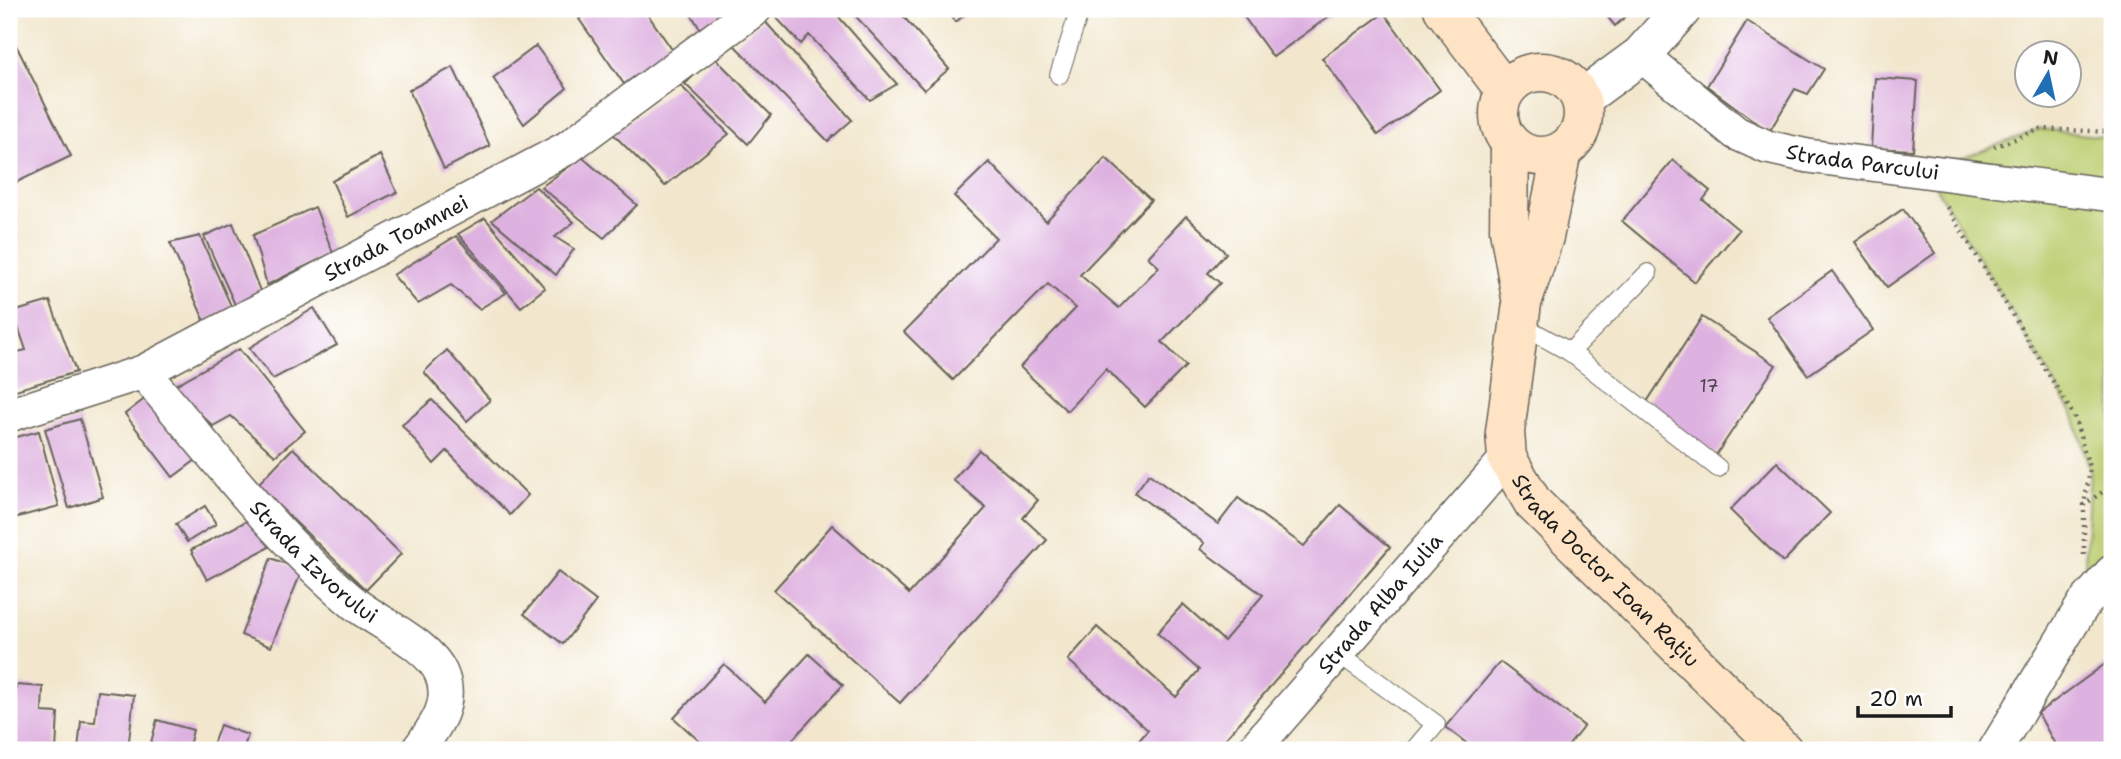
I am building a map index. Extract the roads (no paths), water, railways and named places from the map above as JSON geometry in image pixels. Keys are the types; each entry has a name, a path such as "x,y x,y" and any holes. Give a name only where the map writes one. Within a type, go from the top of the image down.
{"main road":[{"path":"1443,9 1505,91"},
{"path":"1533,72 1553,73 1566,80 1581,99 1584,115 1581,130 1573,142 1562,151 1537,156 1522,152 1510,143 1500,127 1498,113 1505,91 1520,77 1533,72"},
{"name":"Strada Doctor Ioan Rațiu","path":"1510,143 1510,230 1520,313"},
{"name":"Strada Doctor Ioan Rațiu","path":"1562,151 1544,237 1520,313 1505,432 1507,458 1533,503 1783,750"},
{"name":"Strada Doctor Ioan Rațiu","path":"1731,698 1762,750"}],"street":[{"name":"Strada Toamnei","path":"9,415 143,372 567,148 755,9"},
{"path":"1581,99 1641,55 1682,9"},
{"name":"Strada Parcului","path":"1641,55 1736,132 1767,147 1808,156 2112,195"},
{"name":"Strada Izvorului","path":"143,372 281,532 355,604 429,656 441,673 446,692 443,713 418,750"},
{"name":"Strada Alba Iulia","path":"1253,750 1507,458"},
{"path":"1994,750 2098,599 2112,572"}],"lane":[{"path":"1059,75 1080,9"},
{"path":"1570,352 1648,273"},
{"path":"1520,313 1718,468"},
{"path":"1338,653 1436,724 1414,750"}]}
